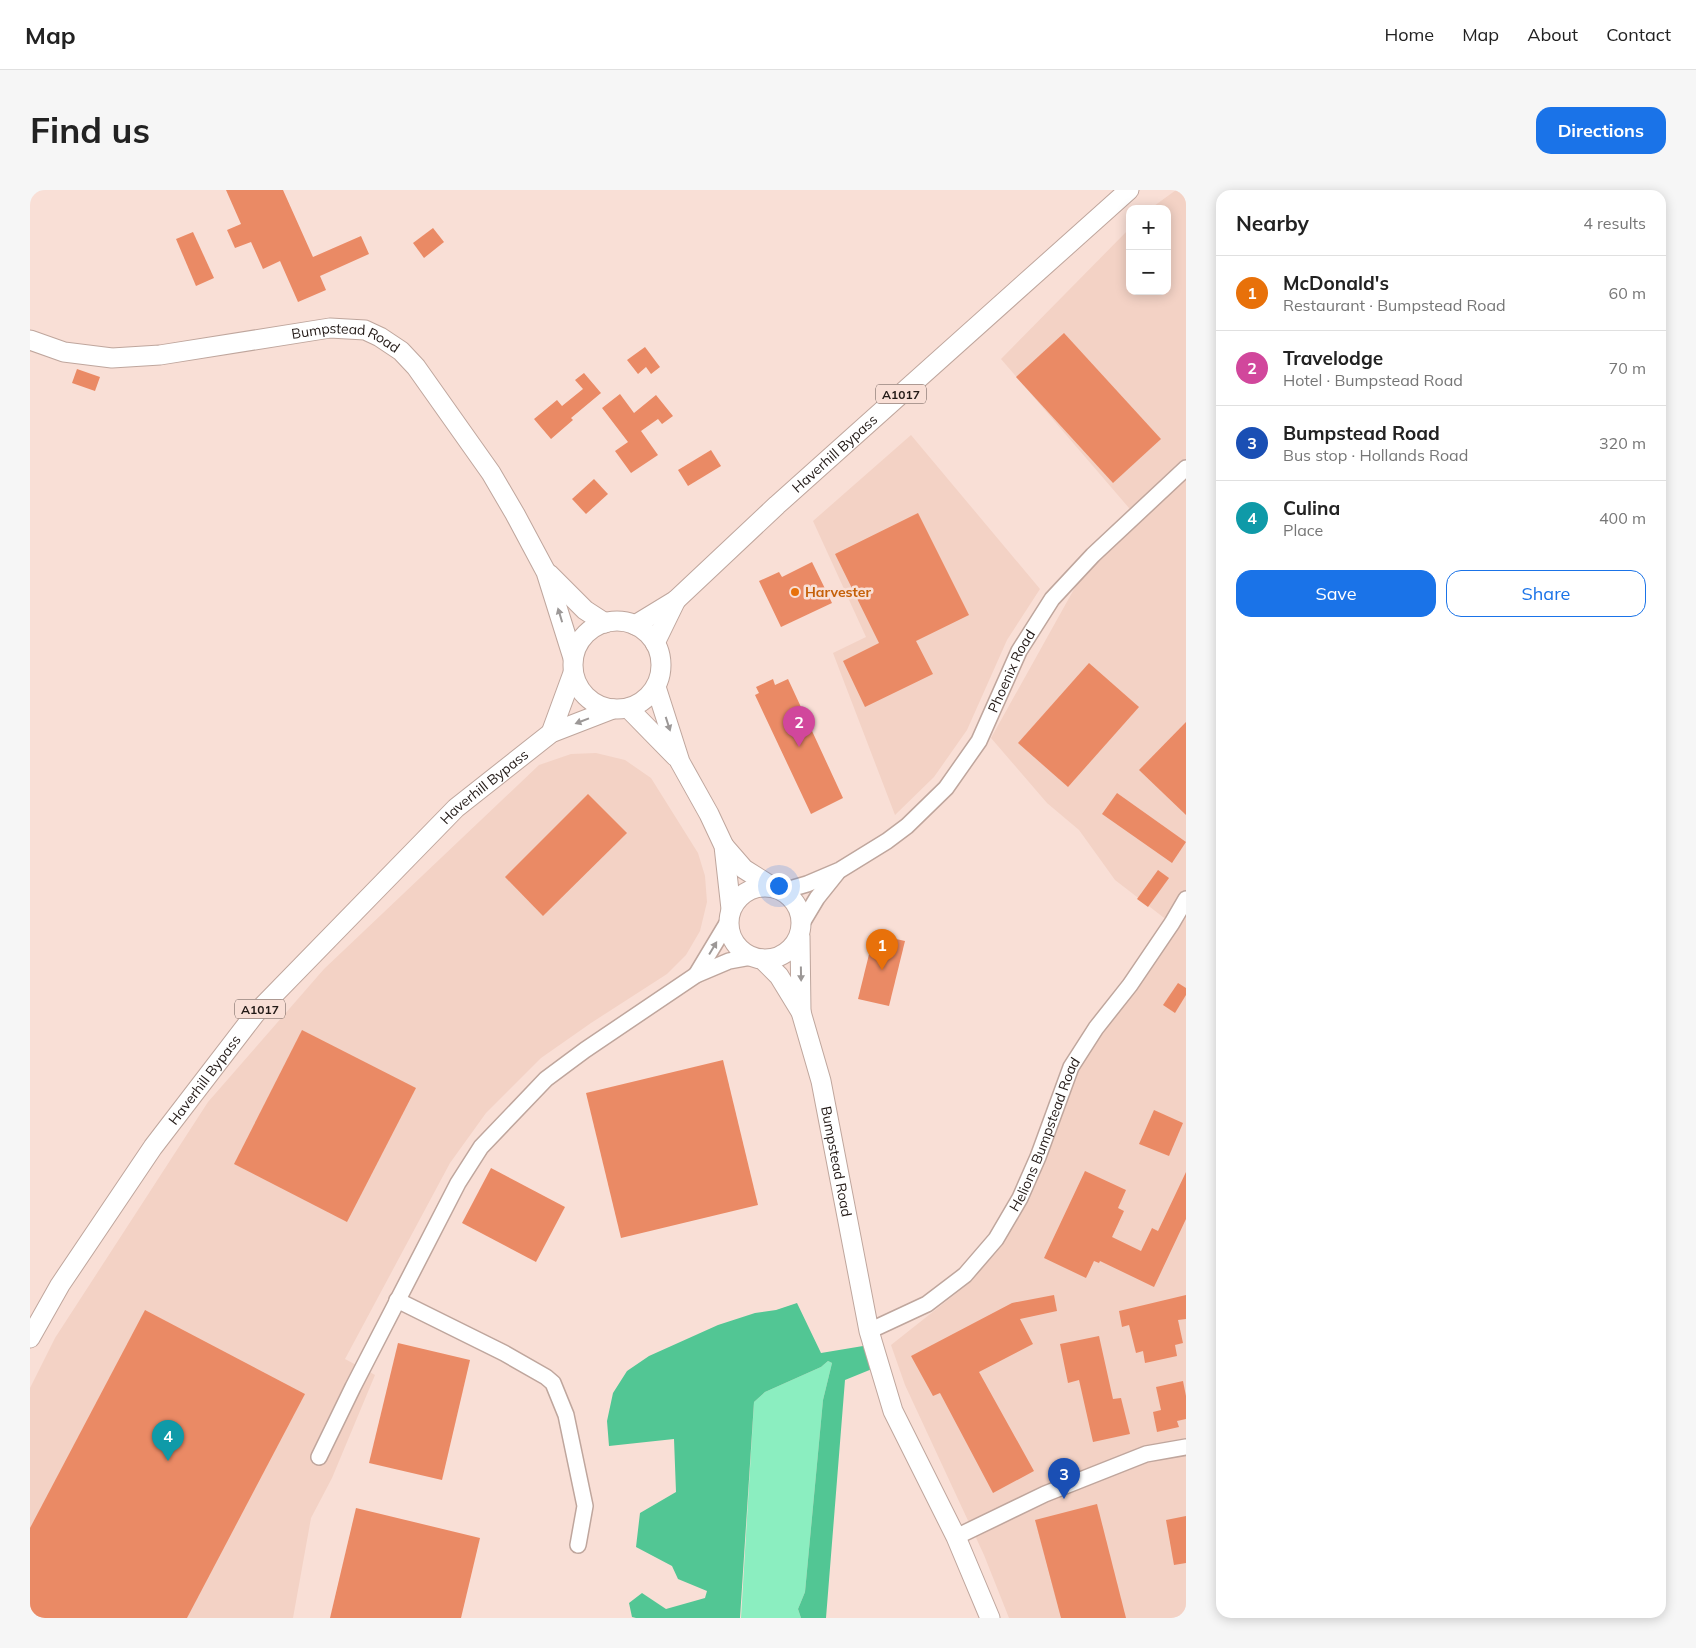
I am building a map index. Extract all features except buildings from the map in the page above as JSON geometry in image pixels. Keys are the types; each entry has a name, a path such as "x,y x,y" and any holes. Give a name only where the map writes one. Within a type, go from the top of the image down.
{"main road":[{"name":"Haverhill Bypass","path":"635,625 676,600 783,499 1129,190"},
{"name":"Bumpstead Road","path":"30,340 64,352 112,358 160,355 330,328 366,330 380,337 401,351 416,367 516,514 546,572 573,665"},
{"name":"Bumpstead Road","path":"546,572 585,610 605,623"},
{"name":"Haverhill Bypass","path":"655,643 676,600"},
{"path":"551,733 580,640 591,629 605,623 620,621 635,625 645,631 655,643 660,657 661,672 656,687 642,702 620,709 598,705 588,699 579,688 573,665"},
{"path":"656,687 680,762 709,814 724,846 744,869 793,899 800,910 801,929 793,947 783,955 773,959 756,958 742,951 734,943 730,932 724,846"},
{"name":"Haverhill Bypass","path":"30,1338 60,1285 152,1147 255,1014 456,808 551,733 620,709"},
{"path":"620,709 680,762"},
{"path":"730,914 738,899 747,891 759,887 778,889"},
{"name":"Bumpstead Road","path":"801,929 801,1012"},
{"name":"Bumpstead Road","path":"756,958 779,976 801,1012 821,1081 868,1331 893,1411 956,1537 990,1618"}],"street":[{"name":"Phoenix Road","path":"778,889 807,884 840,870 907,826 946,788 979,741 1019,651 1052,599 1093,555 1186,468"},
{"name":"Phoenix Road","path":"801,929 817,898 840,870"},
{"name":"Helions Bumpstead Road","path":"868,1331 927,1304 964,1275 996,1239 1020,1198 1038,1157 1071,1067 1096,1028 1135,977 1172,923 1186,899"},
{"path":"696,975 730,914"},
{"path":"319,1457 458,1183 481,1146 546,1079 585,1050 696,975 729,961 756,958"},
{"path":"398,1300 504,1353 553,1383 566,1415 585,1506 578,1545"},
{"path":"956,1537 1045,1494 1146,1454 1186,1447"}],"shaded area":[{"path":"1176,190 1186,190 1186,1618 1009,1618 984,1555 905,1385 891,1345 968,1284 1000,1248 1023,1207 1071,1067 1172,924 1115,880 1079,830 1047,803 991,738 1093,555 1135,515 1001,359 1126,232 1126,295 1171,295 1171,205 1155,205"},
{"path":"911,435 1040,589 1007,640 967,730 934,777 895,815 833,653 866,637 813,521"},
{"path":"596,753 625,760 651,778 698,853 705,876 707,902 700,931 686,955 667,974 541,1058 486,1113 450,1163 345,1359 375,1375 332,1478 311,1518 293,1618 30,1618 30,1388 55,1338 208,1102 324,969 539,765 571,754"}],"green space":[{"path":"797,1303 821,1353 863,1346 872,1369 845,1380 826,1618 801,1618 798,1609 805,1592 823,1400 832,1363 828,1361 821,1367 765,1392 754,1402 740,1618 632,1617 629,1603 642,1593 666,1609 705,1598 707,1591 678,1579 672,1566 636,1547 640,1513 676,1492 674,1439 609,1446 607,1421 613,1393 627,1371 649,1356 718,1325 755,1313 776,1310"},
{"path":"828,1361 832,1363 823,1400 805,1592 798,1609 801,1618 741,1618 754,1402 765,1392 821,1367"}],"place":[{"name":"Harvester","path":"795,592"},
{"name":"Travelodge","path":"799,747"},
{"name":"McDonald's","path":"882,970"},
{"name":"Culina","path":"168,1461"},
{"name":"Bumpstead Road","path":"1064,1499"}]}
